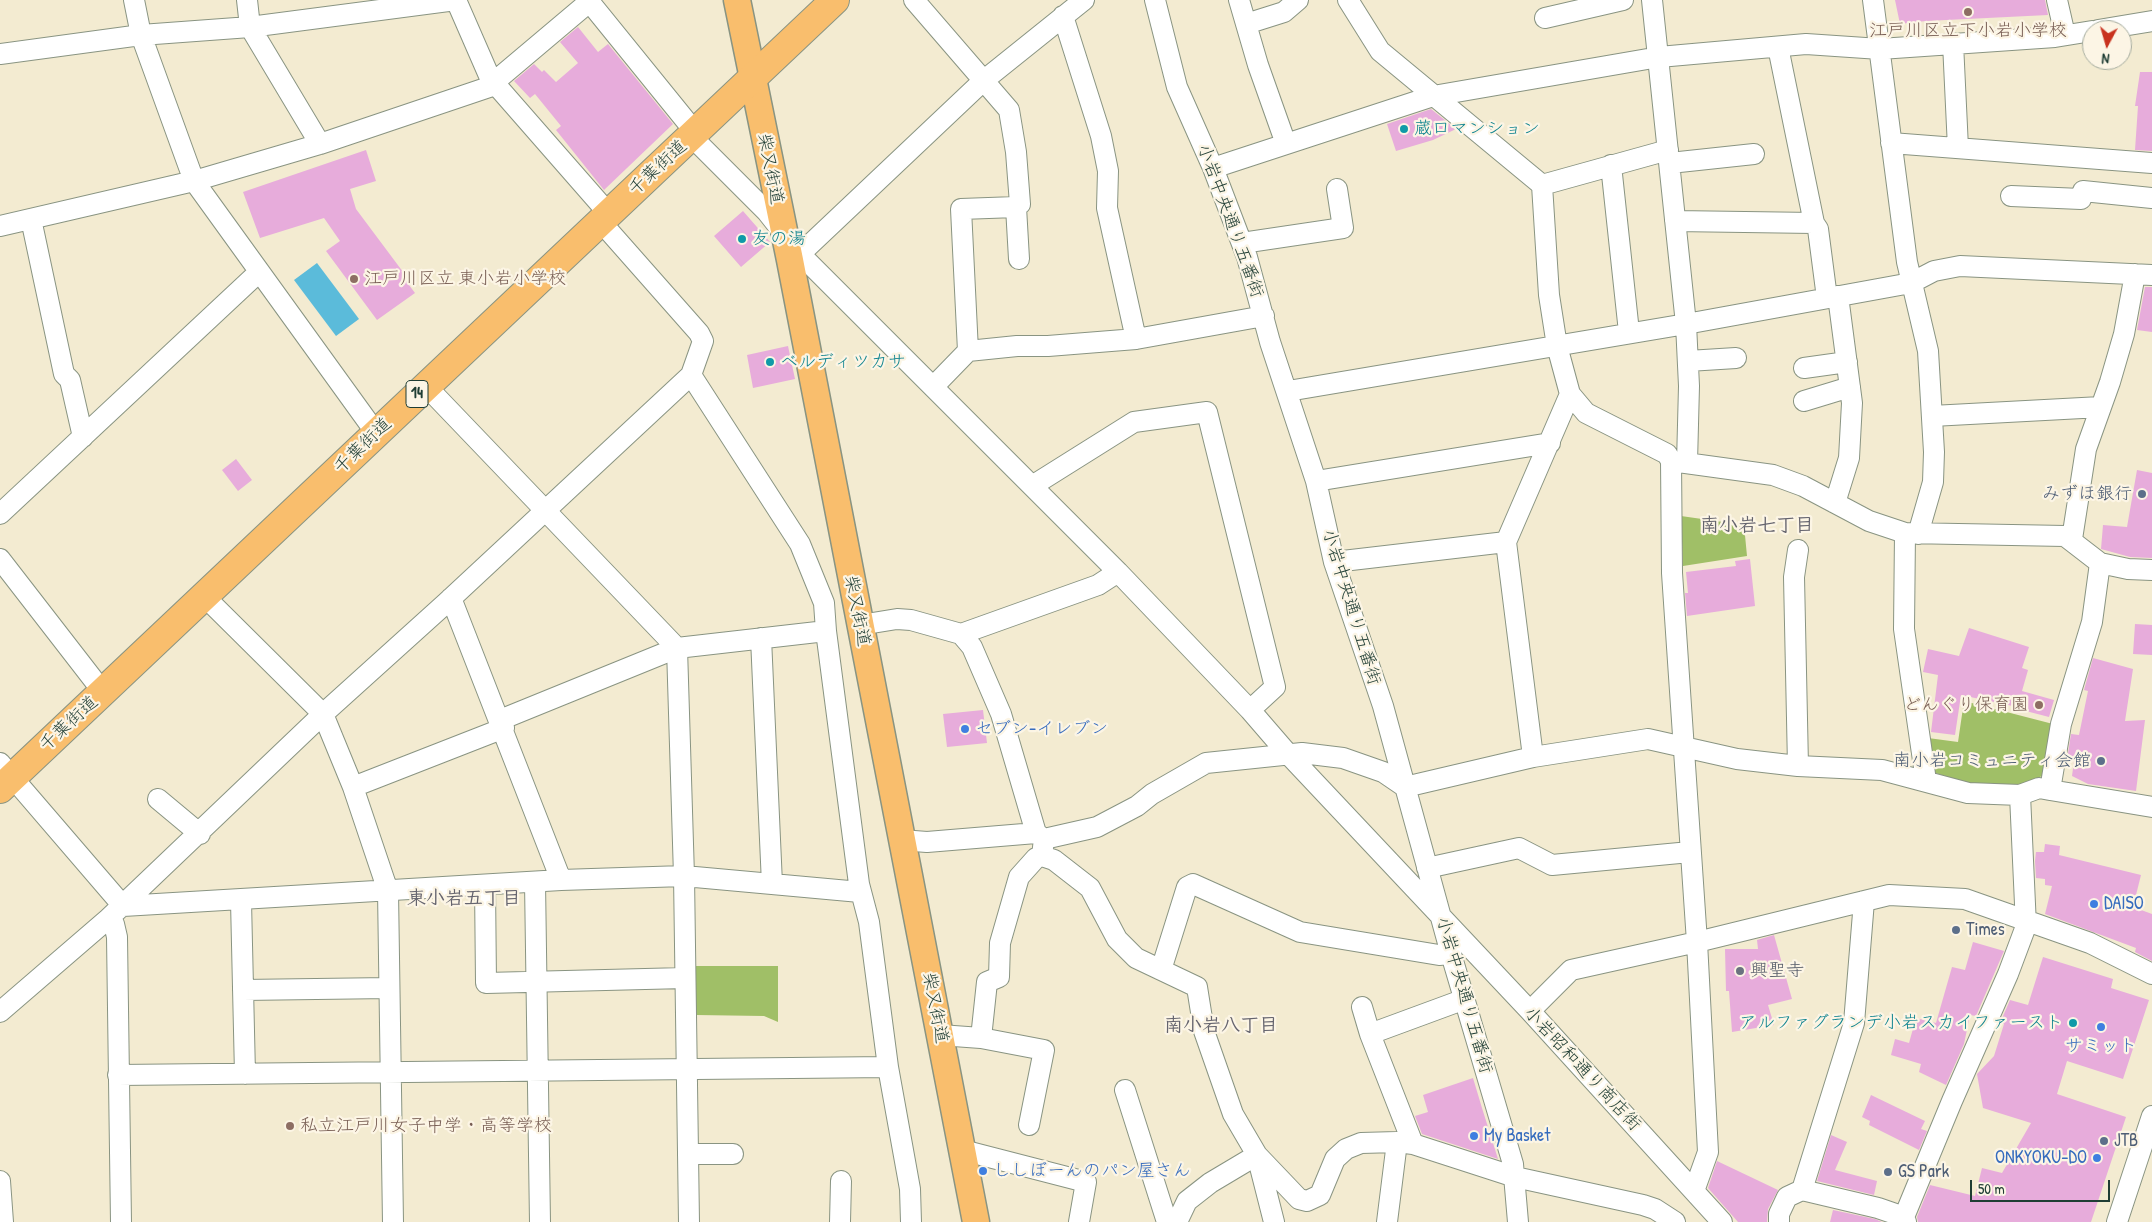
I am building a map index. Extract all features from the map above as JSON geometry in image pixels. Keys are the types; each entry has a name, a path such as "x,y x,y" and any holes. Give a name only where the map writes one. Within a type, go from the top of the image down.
{"highway":[{"name":"千葉街道","path":"4,777 103,692 835,0"}],"main road":[{"name":"柴又街道","path":"737,0 976,1222"}],"street":[{"path":"134,0 141,35 194,181 376,432"},
{"path":"247,0 250,27 320,144"},
{"path":"0,54 141,35 250,27 456,0 494,84 699,333 703,341 690,374 451,598 323,714 120,911 0,1012"},
{"path":"914,0 1009,110 1016,152 1020,204 1016,207 961,209 968,351"},
{"path":"800,254 983,81 1084,0"},
{"name":"小岩中央通り五番街","path":"1155,0 1177,87 1213,168 1242,243 1316,481 1334,562 1383,706 1451,954 1516,1177 1518,1222"},
{"path":"1239,0 1258,65 1286,144"},
{"path":"1246,24 1284,12 1298,0"},
{"path":"1348,0 1380,51 1542,185 1549,295 1557,346 1570,394 1586,413 1679,462 1773,475 1803,486 1869,522 1912,534 2065,536 2072,539 2100,563 2128,569 2152,570"},
{"path":"1545,18 1623,0"},
{"path":"1652,0 1686,324 1688,361 1671,564 1697,942 1708,1152 1694,1191"},
{"path":"1873,0 1890,143 1911,283 1928,351 1932,416 1933,482 1912,534 1904,629 1926,781"},
{"path":"2058,0 2065,35"},
{"path":"0,226 194,181 320,144 494,84 588,1"},
{"name":"小岩昭和通り商店街","path":"588,1 693,134 767,212 800,254 1118,572 1250,710 1288,754 1530,1011 1722,1222"},
{"path":"1064,16 1101,136 1108,172 1107,208 1136,339"},
{"path":"2132,24 2152,21"},
{"path":"1213,168 1433,96 1659,57 1806,44 1880,49 2082,32"},
{"path":"1953,43 1958,148"},
{"path":"1778,47 1814,223 1818,229 1847,362 1852,403 1849,458 1835,503"},
{"path":"1890,143 2152,163"},
{"path":"1542,185 1611,166 1669,156 1754,154"},
{"path":"1611,166 1629,332"},
{"path":"1242,243 1343,228 1337,189"},
{"path":"2011,196 2081,199 2082,191 2152,198"},
{"path":"1016,207 1019,259"},
{"path":"31,218 64,374 70,380 82,437"},
{"path":"1675,222 1814,223"},
{"path":"1288,391 1557,346 1629,332 1686,324 1911,283 1934,271 1960,266 2144,275 2086,449 2072,539"},
{"path":"0,514 259,272"},
{"path":"933,387 968,351 1136,339 1264,316"},
{"path":"1688,361 1736,358"},
{"path":"1804,368 1847,362"},
{"path":"690,374 800,544 824,603 860,892 869,922 888,1067 910,1188 911,1222"},
{"path":"426,386 677,648 684,876 689,1222"},
{"path":"1804,401 1850,387"},
{"path":"1533,757 1506,542 1570,394"},
{"path":"1932,416 2101,407"},
{"path":"1032,486 1134,422 1207,412 1275,687 1250,710"},
{"path":"1316,481 1550,443"},
{"path":"1334,562 1506,542"},
{"path":"1798,550 1794,577 1798,766"},
{"path":"0,559 103,692"},
{"path":"2050,790 2061,724 2092,622 2100,563"},
{"path":"860,625 897,619 910,620 962,634 1098,586 1118,572"},
{"path":"204,596 323,714 353,787 388,891 392,1222"},
{"path":"451,598 502,724 561,880"},
{"path":"353,787 677,648 826,631"},
{"path":"962,634 972,647 1001,714 1041,843 1054,860 1090,888 1117,939 1136,958 1197,987 1204,1031 1232,1114 1257,1154 1299,1199 1307,1201 1320,1195 1335,1159 1346,1149 1361,1143 1405,1143 1645,1214 1655,1209 1675,1222"},
{"path":"761,638 772,884"},
{"path":"902,840 1041,843 1096,826 1137,806 1152,794 1206,763 1288,754 1322,754 1343,758 1383,772 1405,787 1533,757 1648,739 1737,760 1798,766 1882,770 1968,793 2020,795 2039,788 2114,799 2152,807"},
{"path":"4,777 120,911 118,936 118,1075 121,1222"},
{"path":"1779,1222 1779,1214 1787,1198 1802,1190 1878,1208 1905,1220 1954,1095 2008,974 2026,926 2020,795"},
{"path":"158,799 200,834"},
{"path":"981,1038 987,982 999,976 1000,943 1019,877 1036,858 1041,843"},
{"path":"1427,868 1519,848 1552,865 1690,852"},
{"path":"120,911 561,880 684,876 860,892"},
{"path":"535,882 538,981 537,1070 540,1222"},
{"path":"1161,970 1186,886 1194,884 1300,932 1439,955 1451,954"},
{"path":"485,885 486,983 685,978"},
{"path":"1530,1011 1571,970 1697,942 1889,894 1965,899 2090,942 2152,974"},
{"path":"241,901 245,1074"},
{"path":"1802,1190 1810,1157 1854,1023 1864,901"},
{"path":"243,990 389,988"},
{"path":"1370,1034 1465,999"},
{"path":"1362,1007 1405,1143 1386,1222"},
{"path":"940,1035 981,1038 1044,1050 1028,1125"},
{"path":"118,1075 686,1067 888,1067"},
{"path":"1125,1090 1167,1222"},
{"path":"2117,1222 2152,1116"},
{"path":"962,1150 1086,1182 1079,1222"},
{"path":"688,1154 733,1154"},
{"path":"1177,1222 1187,1201 1210,1183 1257,1154"},
{"path":"1257,1154 1274,1222"},
{"path":"0,1181 3,1222"},
{"path":"840,1222 841,1181"}],"green space":[{"path":"1681,516 1744,525 1747,556 1683,566"},
{"path":"1964,701 2053,724 2042,776 2018,787 1968,783 1932,772 1928,738 1958,742"},
{"path":"696,966 778,966 778,1022 764,1016 696,1015"}],"water":[{"path":"317,263 359,319 336,336 294,280"}],"building":[{"path":"1895,0 2045,0 2048,15 1900,24"},
{"path":"578,27 598,52 608,44 673,124 604,190 556,130 561,126 535,94 530,98 514,81 534,64 542,72 544,70 556,82 578,63 560,42"},
{"path":"2140,72 2152,72 2152,151 2135,150 2138,106 2135,106"},
{"path":"1431,109 1456,129 1433,140 1396,151 1387,124"},
{"path":"366,150 376,181 350,189 356,209 412,284 409,285 415,293 377,320 326,251 340,241 324,218 260,238 243,192"},
{"name":"友の湯","path":"743,211 770,242 741,267 714,236"},
{"path":"2145,287 2152,287 2152,332 2137,330"},
{"name":"ベルディツカサ","path":"788,346 795,379 753,388 747,355"},
{"path":"236,459 252,480 238,491 222,470"},
{"path":"2137,470 2152,473 2152,558 2130,557 2101,549 2103,525 2127,527"},
{"path":"1750,559 1755,606 1687,616 1685,593 1688,593 1686,572 1736,566 1735,561"},
{"path":"2135,624 2152,625 2152,655 2133,654"},
{"path":"1969,628 2029,647 2022,668 2028,670 2022,691 2054,700 2049,717 2022,710 2022,708 1961,695 1955,735 1931,732 1938,675 1923,672 1928,649 1959,656"},
{"path":"2093,658 2133,669 2125,721 2145,720 2136,791 2088,784 2072,776 2074,761 2067,760 2071,734 2079,735 2088,691 2084,690"},
{"name":"セブン-イレブン","path":"983,710 987,743 947,747 943,714"},
{"path":"2045,844 2060,846 2059,855 2141,875 2133,907 2152,914 2152,961 2135,952 2136,948 2045,914 2052,886 2045,885 2045,879 2036,878 2035,861 2036,852 2044,852"},
{"path":"1774,935 1792,999 1768,1005 1774,1025 1732,1032 1729,991 1726,991 1725,949 1758,949 1757,940"},
{"path":"1973,942 2004,951 1976,1016 1970,1015 1964,1044 1946,1085 1919,1072 1921,1064 1891,1055 1895,1039 1909,1043 1916,1018 1936,1023 1952,967 1965,970"},
{"path":"2043,957 2113,979 2111,988 2149,1000 2123,1079 2067,1061 2057,1094 2126,1117 2091,1222 1918,1222 1917,1217 1930,1185 1975,1196 1982,1168 2002,1173 2031,1123 1983,1108 1977,1074 1994,1056 2004,1024 2000,1023 2010,1000 2028,1005"},
{"path":"1473,1078 1498,1159 1422,1134 1415,1116 1428,1112 1423,1095"},
{"path":"1871,1095 1925,1121 1921,1129 1927,1131 1919,1150 1869,1125 1870,1121 1862,1117"},
{"path":"1831,1135 1847,1142 1835,1170 1877,1181 1874,1195 1817,1181"},
{"path":"1717,1161 1778,1190 1768,1209 1767,1222 1738,1222 1708,1188"},
{"path":"1833,1210 1875,1219 1882,1222 1830,1222"}],"place":[{"name":"江戸川区立下小岩小学校","path":"1968,12"},
{"name":"蔵口マンション","path":"1404,129"},
{"name":"友の湯","path":"742,239"},
{"name":"江戸川区立 東小岩小学校","path":"354,279"},
{"name":"ベルディツカサ","path":"770,362"},
{"name":"みずほ銀行","path":"2142,494"},
{"name":"どんぐり保育園","path":"2039,705"},
{"name":"セブン-イレブン","path":"965,729"},
{"name":"南小岩コミュニティ会館","path":"2101,761"},
{"name":"DAISO","path":"2094,904"},
{"name":"Times","path":"1956,930"},
{"name":"興聖寺","path":"1740,971"},
{"name":"アルファグランデ小岩スカイファースト","path":"2073,1023"},
{"name":"サミット","path":"2101,1027"},
{"name":"私立江戸川女子中学・高等学校","path":"290,1126"},
{"name":"My Basket","path":"1474,1136"},
{"name":"JTB","path":"2104,1141"},
{"name":"ONKYOKU-DO","path":"2097,1158"},
{"name":"ししぼーんのパン屋さん","path":"983,1171"},
{"name":"GS Park","path":"1888,1172"}],"district":[{"name":"南小岩七丁目","path":"1757,526"},
{"name":"東小岩五丁目","path":"464,899"},
{"name":"南小岩八丁目","path":"1221,1026"}]}
